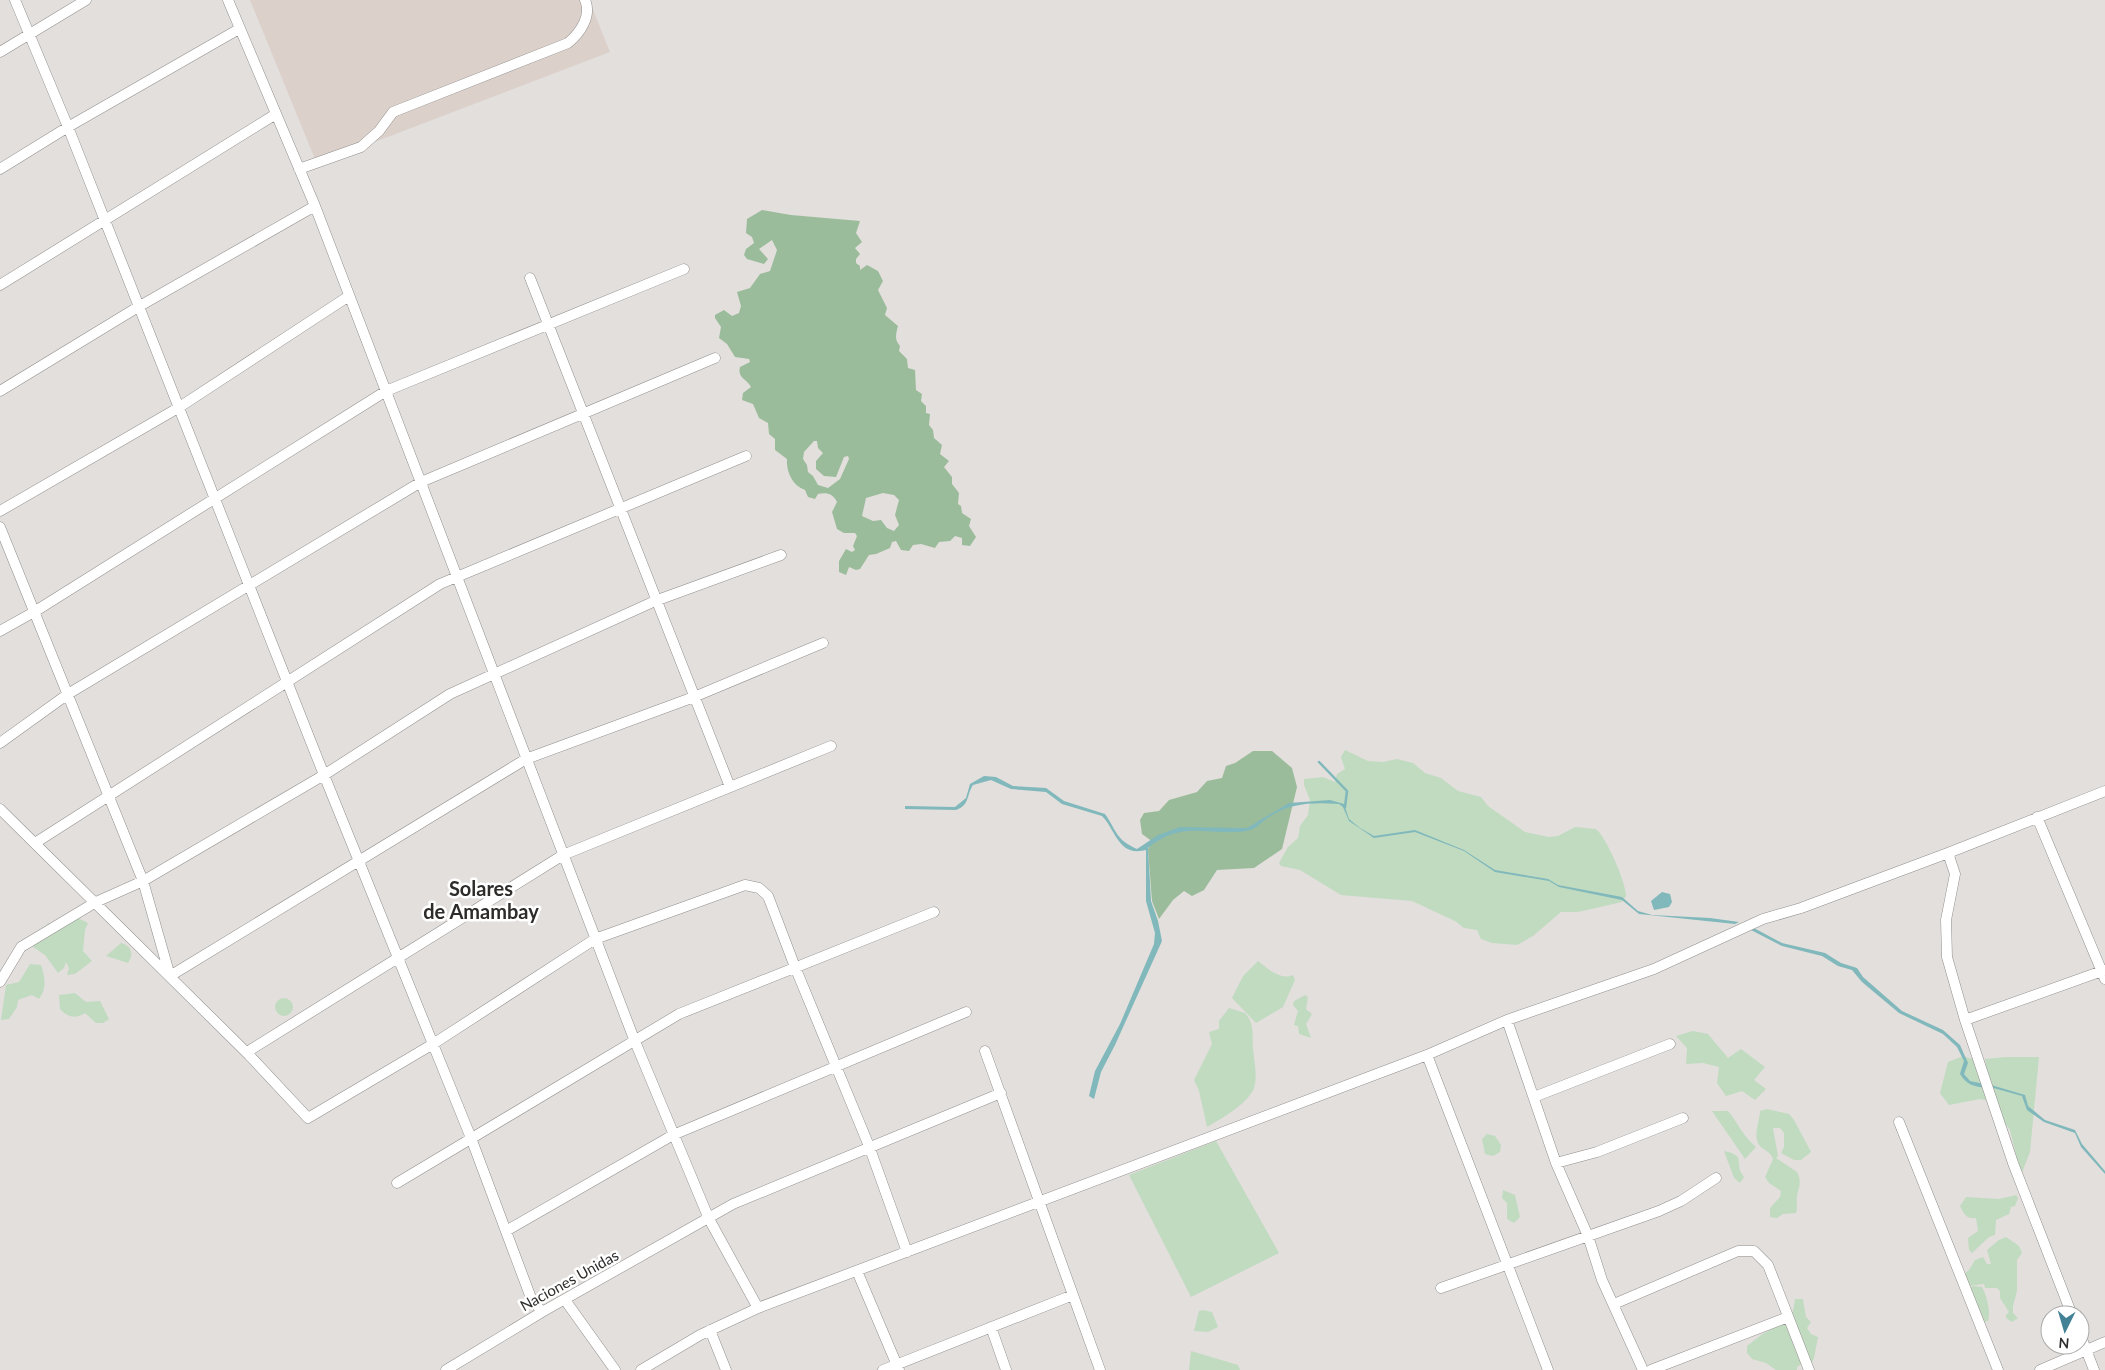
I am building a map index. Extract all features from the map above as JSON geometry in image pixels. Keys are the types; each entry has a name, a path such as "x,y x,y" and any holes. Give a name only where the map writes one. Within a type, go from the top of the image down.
{"street":[{"path":"15,0 68,127 178,408 471,1138 531,1298 542,1312"},
{"path":"0,52 86,0"},
{"path":"228,0 315,206 634,1039 709,1219 758,1308"},
{"path":"299,169 361,147 379,131 392,112 568,43 579,34 585,18 585,0"},
{"path":"0,169 68,127 240,29"},
{"path":"0,285 276,114"},
{"path":"0,391 138,307 315,206"},
{"path":"0,631 34,612 386,391 684,269"},
{"path":"530,278 730,787"},
{"path":"0,511 178,408 349,296"},
{"path":"0,743 68,694 421,482 715,358"},
{"path":"35,842 440,584 746,456"},
{"path":"0,527 143,882 170,976"},
{"path":"0,982 21,948 96,902 143,882 324,774 450,694 493,673 657,601 781,555"},
{"path":"170,976 359,859 526,759 694,696 823,643"},
{"path":"247,1052 563,855 831,746"},
{"path":"641,1370 710,1330 758,1308 1041,1203 1427,1055 1508,1020 1654,969 1710,945 1753,923 1948,853 2105,791"},
{"path":"0,809 247,1052 308,1118 432,1044 595,939 745,884 760,888 768,896 794,967 869,1146 907,1252"},
{"path":"1965,1020 2103,974 2037,817"},
{"path":"1948,853 1955,874 1946,920 1947,957 1965,1020 2035,1223 2068,1305"},
{"path":"397,1183 634,1039 679,1014 934,912"},
{"path":"506,1231 673,1135 966,1012"},
{"path":"1508,1020 1556,1163 1588,1236 1602,1280 1643,1370"},
{"path":"1534,1097 1670,1044"},
{"path":"985,1051 1100,1370"},
{"path":"1427,1055 1508,1264 1546,1369"},
{"name":"Naciones Unidas","path":"446,1370 542,1312 734,1204 869,1146 1001,1093"},
{"path":"1556,1163 1597,1152 1684,1118"},
{"path":"1899,1122 1998,1370"},
{"path":"1441,1288 1659,1211 1681,1201 1716,1178"},
{"path":"1614,1304 1738,1251 1754,1251 1768,1265 1809,1370"},
{"path":"858,1271 898,1367"},
{"path":"883,1370 898,1367 991,1326 1073,1295"},
{"path":"565,1300 615,1370"},
{"path":"1650,1370 1788,1317"},
{"path":"991,1326 1006,1370"},
{"path":"710,1330 726,1370"},
{"path":"2090,1348 2105,1342"},
{"path":"2040,1370 2073,1355"},
{"path":"2088,1355 2094,1370"}],"shaded area":[{"path":"250,0 589,0 610,52 317,164"}],"green space":[{"path":"762,210 791,215 860,221 856,233 862,242 855,248 860,254 856,259 856,263 860,266 860,270 867,265 878,271 883,281 878,290 887,308 885,315 898,326 896,336 900,346 899,351 907,359 908,368 915,370 916,390 922,394 921,401 926,406 926,413 930,414 929,425 933,430 934,438 942,445 940,454 949,461 944,467 952,477 952,484 959,493 958,504 961,506 962,513 971,519 969,526 976,537 970,546 962,545 962,538 955,536 950,541 939,542 935,548 921,544 913,545 909,551 901,550 896,541 892,542 890,548 869,555 860,569 856,570 849,567 846,575 839,572 839,561 846,549 852,552 855,550 853,546 857,536 855,533 844,533 837,529 832,512 837,502 833,497 824,493 818,494 815,499 808,497 805,490 793,482 789,473 787,459 775,450 775,439 769,434 768,423 759,418 753,404 742,400 743,393 751,387 739,371 740,367 750,362 749,359 735,357 727,344 719,338 721,327 715,315 724,310 732,316 739,313 741,306 737,292 750,288 760,274 770,271 777,250 772,240 759,249 768,259 764,264 747,259 744,255 746,249 754,243 752,237 746,233 747,219","holes":["814,441 817,441 818,448 823,453 816,461 816,469 824,476 836,477 844,457 848,456 849,459 840,479 828,488 818,485 813,476 808,472 807,465 803,459 804,452","883,493 894,495 899,500 895,515 899,525 894,531 887,528 881,520 873,521 862,516 866,498"]},
{"path":"1345,750 1368,761 1383,762 1397,759 1413,763 1425,773 1441,778 1458,791 1481,797 1488,806 1525,832 1549,837 1558,836 1575,827 1596,829 1615,860 1623,881 1626,896 1622,902 1578,912 1561,912 1533,936 1517,945 1492,943 1481,939 1477,930 1464,928 1455,921 1412,901 1341,895 1300,870 1281,866 1279,863 1288,847 1298,838 1300,826 1308,815 1310,800 1304,785 1304,779 1323,777 1335,782 1337,774 1345,769 1341,757"},
{"path":"1253,751 1272,751 1292,768 1297,787 1282,849 1254,868 1217,870 1204,890 1192,896 1184,891 1173,900 1159,919 1152,901 1148,849 1153,842 1142,834 1140,820 1144,813 1159,811 1169,800 1197,792 1207,781 1222,778 1226,766 1235,763"},
{"path":"70,914 88,923 85,930 83,951 92,961 75,974 67,975 69,968 66,962 64,968 58,973 45,955 33,947 48,923 55,924"},
{"path":"121,943 130,948 131,956 128,963 106,956"},
{"path":"1258,961 1279,975 1293,975 1295,980 1283,1007 1256,1023 1232,998 1243,976"},
{"path":"30,964 41,965 44,974 42,995 39,999 32,995 18,1000 17,1007 9,1019 1,1020 6,985 19,982"},
{"path":"75,993 86,1002 100,1001 109,1019 103,1023 96,1023 85,1013 72,1017 63,1012 60,1009 59,995"},
{"path":"1305,995 1308,997 1306,1009 1312,1014 1306,1024 1311,1038 1299,1034 1298,1026 1294,1025 1298,1011 1293,1005 1294,1001"},
{"path":"280,998 288,998 293,1003 291,1014 280,1016 275,1011 275,1003"},
{"path":"1229,1008 1245,1013 1250,1021 1256,1071 1255,1084 1249,1097 1243,1103 1207,1127 1199,1091 1194,1080 1212,1044 1209,1032 1219,1029 1219,1021"},
{"path":"1693,1031 1708,1034 1728,1058 1741,1049 1765,1067 1754,1080 1766,1089 1755,1100 1742,1091 1726,1096 1717,1083 1719,1067 1703,1063 1686,1064 1687,1048 1676,1036"},
{"path":"1963,1056 1979,1061 1987,1073 1985,1059 2039,1057 2030,1152 2021,1175 2010,1130 2000,1116 1995,1102 1980,1099 1949,1105 1940,1093 1948,1062"},
{"path":"1767,1109 1789,1114 1811,1152 1801,1160 1794,1160 1781,1153 1784,1147 1784,1133 1780,1128 1773,1128 1778,1156 1776,1158 1797,1172 1800,1181 1796,1213 1783,1214 1777,1218 1770,1217 1770,1208 1780,1197 1781,1191 1769,1183 1765,1177 1773,1159 1760,1146 1757,1138 1760,1111"},
{"path":"1712,1111 1728,1111 1756,1147 1745,1159"},
{"path":"1487,1134 1495,1136 1501,1145 1500,1152 1493,1156 1485,1154 1482,1139"},
{"path":"1216,1141 1279,1253 1191,1297 1129,1175"},
{"path":"1724,1151 1738,1157 1740,1171 1744,1177 1740,1183 1734,1178"},
{"path":"1503,1190 1515,1195 1520,1217 1514,1223 1507,1219 1507,1203 1502,1198"},
{"path":"2016,1195 2018,1198 2015,1206 2011,1207 2009,1214 1996,1220 1995,1235 1989,1237 1972,1253 1969,1250 1968,1238 1978,1231 1976,1218 1970,1218 1966,1215 1960,1206 1966,1197 1999,1199"},
{"path":"2006,1237 2019,1246 2022,1253 2017,1260 2017,1291 2013,1306 2013,1313 2018,1318 2012,1322 2006,1318 2009,1312 2000,1298 2000,1291 1997,1288 1985,1288 1984,1284 1969,1286 1963,1275 1969,1270 1975,1260 1983,1257 1987,1264 1991,1264 1987,1250"},
{"path":"1973,1286 1982,1287 1984,1291 1989,1309 1988,1321 1984,1322 1966,1290"},
{"path":"1795,1299 1803,1299 1806,1317 1811,1322 1807,1328 1811,1334 1818,1337 1811,1364 1803,1363 1797,1367 1797,1370 1776,1370 1766,1363 1752,1359 1747,1353 1747,1346 1764,1333 1788,1320 1791,1317"},
{"path":"1199,1311 1212,1312 1218,1327 1208,1332 1194,1331"},
{"path":"1191,1351 1238,1365 1240,1370 1189,1370"}],"water":[{"path":"984,776 996,777 1013,786 1046,788 1064,801 1105,814 1120,838 1137,849 1158,835 1180,827 1247,828 1289,803 1330,800 1344,804 1349,819 1374,836 1415,830 1464,850 1495,870 1548,879 1558,885 1622,897 1638,911 1652,915 1710,918 1739,922 1735,924 1639,914 1622,900 1559,887 1549,881 1495,872 1464,851 1415,832 1374,838 1349,821 1343,807 1339,804 1320,803 1293,806 1277,812 1256,827 1246,831 1185,831 1173,834 1161,839 1148,848 1151,901 1162,941 1101,1072 1094,1099 1089,1096 1095,1071 1120,1024 1154,944 1155,933 1146,901 1146,850 1129,850 1123,846 1102,816 1062,804 1046,792 1011,789 991,780 973,785 964,806 956,810 905,809 905,806 955,807 966,798 970,784"},
{"path":"1662,892 1670,894 1672,902 1669,907 1654,910 1651,901"},
{"path":"1752,927 1782,943 1825,953 1841,963 1857,968 1863,977 1902,1011 1943,1030 1960,1045 1968,1063 1964,1074 1970,1081 1984,1084 1985,1088 1977,1087 1965,1081 1960,1074 1964,1061 1957,1047 1943,1034 1899,1013 1862,982 1852,970 1838,966 1822,956 1782,946 1749,929"},
{"path":"1991,1085 2025,1095 2028,1106 2045,1120 2075,1130 2082,1144 2105,1171 2105,1174 2081,1147 2075,1133 2044,1122 2027,1110 2022,1096 1990,1087"}],"waterway":[{"path":"1319,762 1347,791 1345,807"}],"district":[{"name":"Solares de Amambay","path":"481,900"}]}
